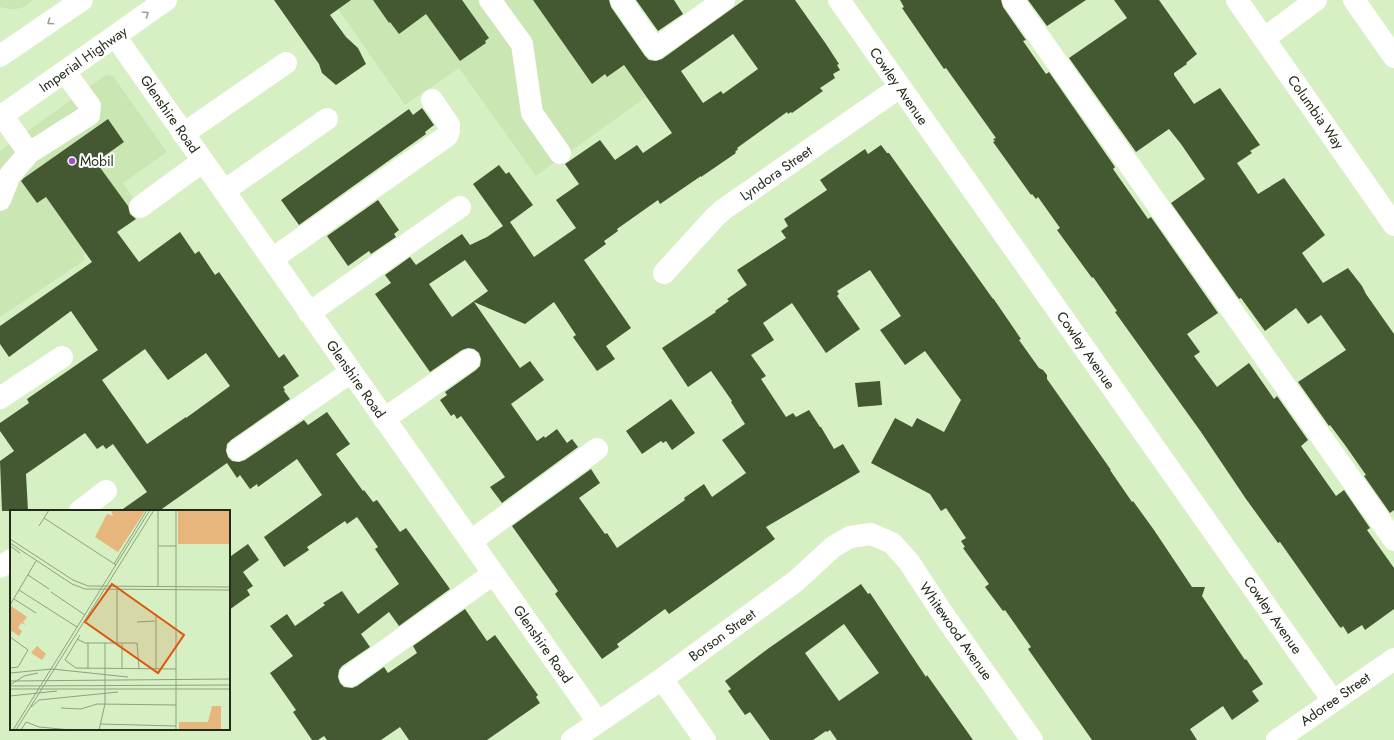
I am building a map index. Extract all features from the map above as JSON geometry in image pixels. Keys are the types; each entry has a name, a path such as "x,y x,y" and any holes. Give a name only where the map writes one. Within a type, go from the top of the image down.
{"street":[{"path":"0,56 82,0"},
{"name":"Imperial Highway","path":"1,116 166,0"},
{"path":"490,0 522,44 532,113 560,153"},
{"path":"620,0 654,49 724,0"},
{"name":"Cowley Avenue","path":"839,0 1333,701"},
{"path":"1013,0 1394,540"},
{"name":"Columbia Way","path":"1237,0 1265,38 1394,225"},
{"path":"1265,38 1316,0"},
{"path":"1354,0 1394,57"},
{"name":"Glenshire Road","path":"114,36 598,722"},
{"path":"183,134 286,63"},
{"path":"0,200 10,175 30,153 88,115 90,106 65,72"},
{"name":"Lyndora Street","path":"664,273 724,209 900,87"},
{"path":"272,259 447,136 449,125 432,100"},
{"path":"1,116 30,153"},
{"path":"224,192 327,119"},
{"path":"140,207 203,161"},
{"path":"309,313 460,207"},
{"path":"0,398 62,357"},
{"path":"384,419 469,360"},
{"path":"238,450 351,372"},
{"path":"471,541 598,449"},
{"path":"81,510 106,491"},
{"name":"Borson Street","path":"572,740 662,679 796,581 833,547 850,537 871,534"},
{"name":"Whitewood Avenue","path":"871,534 892,542 909,562 941,611 1032,740"},
{"path":"0,567 10,561"},
{"path":"350,676 493,574"},
{"name":"Adoree Street","path":"1277,740 1394,659"},
{"path":"662,679 705,740"}],"shaded area":[{"path":"0,0 33,0 24,7 9,9 0,7"},
{"path":"332,0 578,0 646,97 536,176 459,68 405,105"},
{"path":"108,75 113,76 167,152 123,183 143,213 83,256 85,260 0,317 0,151 103,77"}],"building":[{"path":"274,0 351,0 330,15 346,37 358,48 366,64 336,85 322,73 319,64"},
{"path":"373,0 462,0 489,38 485,41 486,43 460,61 426,14 399,34 390,22 389,23"},
{"path":"533,0 609,0 611,7 645,56 649,60 656,61 662,59 744,0 795,0 839,64 837,65 840,70 833,74 835,78 820,88 823,91 792,113 791,112 788,114 787,112 737,148 736,153 701,177 660,204 658,200 617,229 618,231 604,241 606,244 584,260 631,328 606,346 615,359 597,371 573,337 576,335 554,302 525,324 474,302 520,368 530,361 544,380 511,404 537,441 544,436 545,438 557,429 567,443 572,439 578,447 502,503 490,487 505,477 461,416 457,419 454,414 451,416 440,400 447,395 445,392 480,366 481,359 479,353 474,349 468,348 462,350 430,372 375,294 391,283 385,275 410,257 416,265 462,234 470,245 487,237 503,226 473,184 499,165 506,174 509,172 533,205 510,222 534,257 576,228 556,200 579,184 565,164 600,140 615,160 637,145 643,153 672,133 624,65 607,77 605,74 592,84","holes":["733,34 758,69 723,94 721,91 703,103 681,71","465,260 488,291 452,317 429,284"]},
{"path":"636,0 674,0 683,14 658,31"},
{"path":"900,0 1001,0 1003,7 1026,40 1023,41 1046,74 1049,72 1115,167 1113,169 1148,219 1151,217 1218,313 1187,334 1200,352 1194,356 1217,387 1249,363 1274,399 1277,396 1308,440 1301,446 1336,496 1344,490 1370,528 1367,530 1394,568 1394,609 1365,630 1362,625 1348,634 1343,626 1341,628 1339,626 1280,542 1278,543 1246,499 1201,432 1115,312 1117,311 1057,230 1060,228 1038,197 1036,199 1032,194 1031,195 993,142 995,141 993,139 996,138 946,68 944,69 902,8 904,7"},
{"path":"1028,0 1086,0 1047,26"},
{"path":"1114,0 1159,0 1197,54 1186,63 1187,64 1174,73 1194,104 1220,88 1260,145 1250,151 1252,153 1237,163 1258,194 1284,178 1325,235 1302,253 1323,283 1348,268 1394,334 1394,510 1390,513 1364,476 1366,475 1345,445 1330,425 1329,426 1298,382 1346,350 1321,315 1308,324 1296,308 1265,331 1241,298 1239,299 1171,203 1205,179 1181,144 1169,129 1136,152 1069,58 1127,18"},
{"path":"422,108 434,125 425,132 426,134 299,225 281,200 409,109 413,115"},
{"path":"108,119 124,142 96,162 128,206 130,214 136,219 117,232 139,262 180,232 195,254 199,251 215,275 219,272 279,358 284,354 299,376 283,387 290,399 227,444 226,451 228,457 232,461 239,462 245,460 304,420 308,425 327,412 350,444 336,454 363,491 364,490 373,502 377,500 400,532 406,528 450,589 399,626 389,612 361,634 370,647 342,666 339,670 338,677 340,683 344,687 352,688 384,667 388,673 417,653 413,646 465,609 487,641 495,635 538,695 536,697 540,703 487,740 409,740 400,727 381,740 327,740 324,736 318,740 312,740 293,712 296,710 270,673 293,656 270,626 287,614 295,626 325,605 323,603 342,591 358,614 399,584 375,549 378,547 357,517 347,524 345,521 307,547 309,550 284,567 264,537 322,495 297,459 258,487 257,484 250,489 240,475 237,478 227,463 160,510 121,510 147,492 113,444 106,449 103,445 97,449 85,433 26,474 28,510 2,511 0,461 14,451 0,431 0,423 29,403 27,399 98,350 71,311 9,357 0,344 0,326 92,262 46,197 37,203 21,181","holes":["145,349 168,380 206,353 230,386 147,444 102,380"]},
{"path":"881,145 887,153 889,153 993,298 1021,339 1019,340 1039,368 1047,375 1047,379 1132,502 1133,501 1154,530 1192,587 1205,587 1202,596 1263,684 1252,691 1259,701 1232,720 1223,706 1190,729 1197,740 1092,740 1028,649 1031,647 1005,610 1003,611 985,587 989,584 963,548 965,547 961,541 966,538 946,508 941,511 930,494 871,463 895,418 912,427 917,418 944,432 961,400 925,351 905,365 880,330 901,316 870,270 837,291 839,294 837,296 860,329 826,353 792,303 763,323 774,340 751,355 766,376 761,379 786,417 793,413 796,417 809,410 834,449 843,444 860,472 766,527 775,539 669,614 665,609 617,644 619,647 602,659 555,594 558,591 512,526 591,469 600,483 579,498 617,548 685,500 684,498 704,484 712,497 746,473 722,440 745,424 731,402 732,401 711,371 688,387 662,348 716,312 715,311 729,301 727,299 747,285 737,270 786,238 781,231 788,226 784,219 827,190 820,180 865,149 868,154"},
{"path":"378,200 399,230 394,234 396,237 371,254 369,251 348,266 327,236"},
{"path":"880,381 882,405 858,407 855,383"},
{"path":"671,399 695,433 672,450 666,441 663,443 661,441 642,454 626,431"},
{"path":"248,544 259,560 243,572 253,586 247,590 250,595 230,609 230,554 231,556"},
{"path":"861,584 868,594 870,593 926,677 927,675 973,740 837,740 830,730 813,740 770,740 750,712 745,715 728,691 731,689 725,681 769,648","holes":["844,624 879,673 839,701 805,653"]}],"place":[{"name":"Mobil","path":"72,161"}]}
